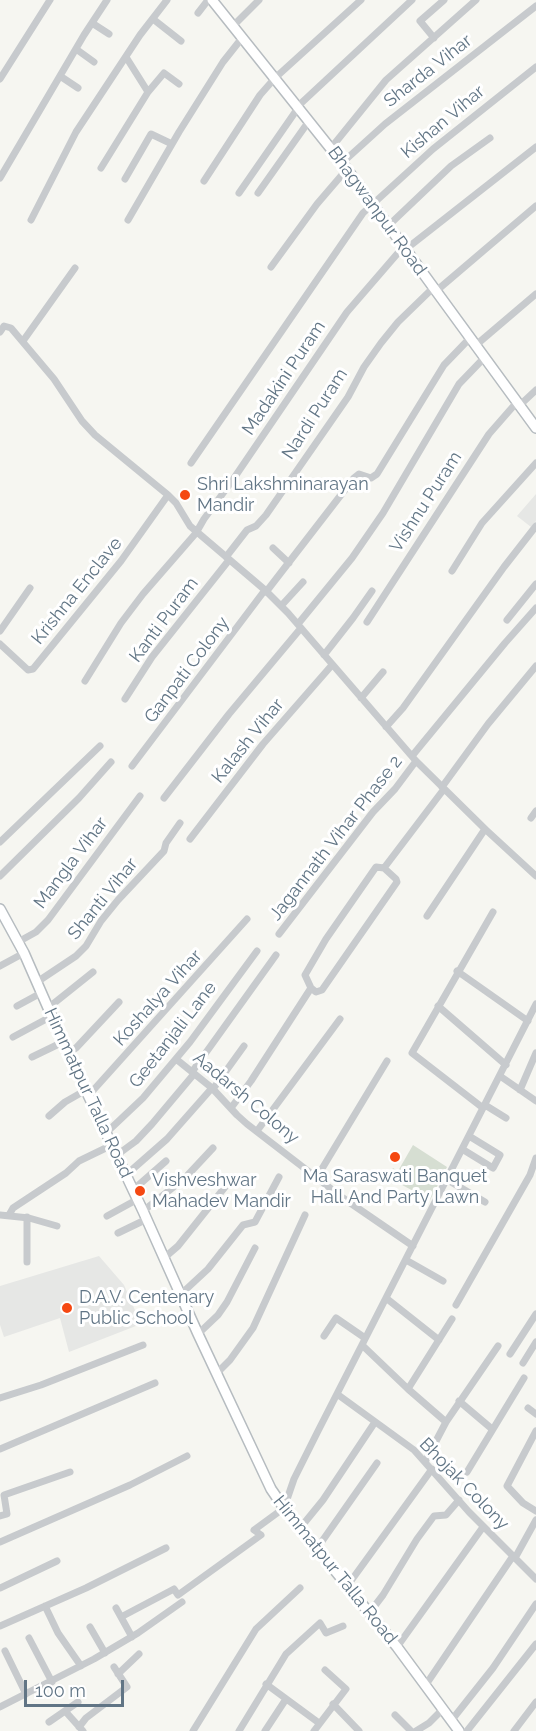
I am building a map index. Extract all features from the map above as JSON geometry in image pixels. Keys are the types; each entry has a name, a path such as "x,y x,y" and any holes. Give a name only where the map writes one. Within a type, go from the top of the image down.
{"street":[{"path":"0,79 50,0"},
{"path":"0,178 107,0"},
{"path":"31,220 76,132 167,0"},
{"path":"198,13 210,0"},
{"name":"Bhagwanpur Road","path":"210,0 345,166 536,428"},
{"path":"233,26 259,0"},
{"path":"204,181 260,95 275,78 361,0"},
{"path":"239,193 298,107 412,0"},
{"path":"434,38 420,23 420,20 444,0"},
{"path":"331,148 382,84 476,0"},
{"name":"Sharda Vihar","path":"271,267 345,166 385,124 536,6"},
{"path":"153,19 181,41"},
{"path":"92,23 109,34"},
{"path":"129,220 172,144 223,62 242,38"},
{"path":"76,49 94,62"},
{"path":"126,57 148,92"},
{"name":"Kishan Vihar","path":"191,463 363,213 433,149 536,67"},
{"path":"101,168 148,92 164,73 179,84"},
{"path":"60,76 78,88"},
{"path":"258,193 309,122"},
{"path":"125,179 151,134 172,144"},
{"path":"388,226 451,166 490,138"},
{"name":"Madakini Puram","path":"85,681 121,623 196,533 265,434 318,352 364,291 405,247 536,147"},
{"name":"Nardi Puram","path":"227,559 247,530 256,526 266,514 348,397 364,367 398,322 536,206"},
{"path":"23,340 75,268"},
{"name":"Ganpati Colony","path":"132,766 354,478 359,474 371,478 377,474 444,365 536,294"},
{"path":"2,329 11,328 23,340 54,379 82,421 95,435 168,495 196,533 266,591 414,759 536,876"},
{"path":"164,798 352,558 383,513 459,384 485,357"},
{"name":"Vishnu Puram","path":"367,622 489,434 536,390"},
{"path":"452,572 482,524 536,463"},
{"name":"Krishna Enclave","path":"0,644 28,670 33,669 121,561 168,495"},
{"path":"386,727 404,708 504,567 536,526"},
{"path":"273,548 289,562"},
{"name":"Kanti Puram","path":"125,699 152,657 227,559"},
{"path":"281,606 303,582"},
{"path":"507,620 536,584"},
{"path":"0,631 30,588"},
{"path":"324,655 372,591"},
{"name":"Jagannath Vihar Phase 2","path":"279,934 505,643 536,608"},
{"name":"Kalash Vihar","path":"190,839 263,744 332,665"},
{"path":"384,868 488,724 536,666"},
{"path":"361,698 383,672"},
{"path":"0,842 100,746"},
{"path":"0,876 111,762"},
{"name":"Mangla Vihar","path":"18,942 36,932 48,920 140,796"},
{"path":"531,818 536,811"},
{"name":"Shanti Vihar","path":"37,982 76,956 86,946 101,921 118,900 164,851 166,843 180,823"},
{"path":"427,916 485,829"},
{"path":"376,867 384,868 397,882 322,990 316,992 311,988 305,975 376,867"},
{"name":"Himmatpur Talla Road","path":"0,909 24,953 68,1053 138,1199 180,1295 271,1489 370,1612 459,1731"},
{"path":"493,912 457,971 412,1053 484,1106 506,1118"},
{"name":"Koshalya Vihar","path":"49,1116 65,1102 87,1093 247,919"},
{"name":"Geetanjali Lane","path":"106,1133 143,1098 176,1059 257,951"},
{"path":"0,966 24,953"},
{"path":"117,1155 136,1141 152,1124 193,1073 276,955"},
{"path":"457,971 528,1021"},
{"path":"13,1037 50,1012 93,972"},
{"path":"231,1108 311,988"},
{"path":"17,1006 41,993"},
{"path":"68,1053 76,1048 119,1002"},
{"path":"121,1617 174,1589 178,1595 261,1534 254,1530 284,1508 294,1479 536,1004"},
{"path":"438,1006 506,1065"},
{"path":"257,1131 340,1019"},
{"path":"32,1057 63,1042"},
{"path":"126,1175 167,1139 212,1089 244,1046"},
{"path":"519,1090 536,1053"},
{"name":"Aadarsh Colony","path":"176,1059 257,1131 377,1223 413,1246"},
{"path":"317,1177 387,1061"},
{"path":"501,1076 536,1101"},
{"path":"462,1149 493,1168 500,1155 469,1136"},
{"path":"0,1215 11,1212 79,1161 112,1145"},
{"path":"118,1233 145,1215 213,1148"},
{"path":"456,1305 530,1175 536,1158"},
{"path":"133,1190 166,1161"},
{"path":"164,1258 178,1246 233,1177"},
{"path":"180,1295 208,1269 243,1225 255,1222 279,1177"},
{"path":"446,1179 485,1202"},
{"path":"107,1216 138,1199"},
{"path":"11,1212 57,1226"},
{"path":"217,1372 230,1360 252,1328 305,1215"},
{"path":"27,1217 27,1262"},
{"path":"198,1334 218,1315 227,1302 255,1248"},
{"path":"406,1260 443,1281"},
{"path":"386,1299 439,1340"},
{"path":"510,1354 536,1314"},
{"path":"324,1336 333,1319 336,1318 363,1342 408,1389 446,1422"},
{"path":"408,1389 452,1318"},
{"path":"523,1363 536,1342"},
{"path":"0,1398 41,1385 143,1345"},
{"path":"425,1462 459,1401 498,1346"},
{"path":"466,1472 524,1378"},
{"path":"0,1449 155,1383"},
{"name":"Bhojak Colony","path":"337,1395 414,1450 483,1527 536,1579"},
{"path":"459,1401 492,1429"},
{"path":"528,1408 536,1414"},
{"path":"301,1527 323,1500 375,1422"},
{"path":"536,1431 507,1486 522,1503 536,1511"},
{"path":"0,1542 130,1485 187,1456"},
{"path":"318,1547 377,1463"},
{"path":"348,1586 432,1469"},
{"path":"0,1516 7,1514 4,1495 70,1472"},
{"path":"370,1612 434,1516 446,1515 459,1500"},
{"path":"425,1686 514,1557 536,1520"},
{"path":"397,1647 483,1527"},
{"path":"0,1626 86,1588 166,1548"},
{"path":"0,1588 57,1561"},
{"path":"193,1731 256,1629 300,1588"},
{"path":"0,1707 105,1653 182,1602"},
{"path":"451,1721 493,1668 536,1604"},
{"path":"45,1606 58,1634 81,1666"},
{"path":"116,1608 132,1636"},
{"path":"239,1731 286,1654 320,1623 326,1633 343,1626"},
{"path":"90,1627 105,1653"},
{"path":"29,1638 52,1682"},
{"path":"467,1731 536,1644"},
{"path":"5,1651 26,1694"},
{"path":"65,1711 80,1729 86,1718 127,1687 116,1670 139,1654"},
{"path":"315,1731 345,1689 325,1670"},
{"path":"266,1684 319,1723"},
{"path":"265,1731 286,1699"},
{"path":"49,1722 78,1702"},
{"path":"514,1731 536,1702"},
{"path":"333,1704 359,1731"},
{"path":"416,1731 429,1723 442,1710"},
{"path":"395,1715 411,1731"}],"shaded area":[{"path":"536,494 536,521 531,527 517,516"},
{"path":"413,1145 447,1167 430,1200 391,1179 387,1185 384,1183 393,1168 398,1171"},
{"name":"D.A.V. Centenary Public School","path":"99,1256 124,1285 141,1324 69,1352 60,1318 4,1337 0,1325 0,1286"}],"place":[{"name":"Shri Lakshminarayan Mandir","path":"185,495"},
{"name":"Ma Saraswati Banquet Hall And Party Lawn","path":"395,1157"},
{"name":"Vishveshwar Mahadev Mandir","path":"140,1191"},
{"name":"D.A.V. Centenary Public School","path":"67,1308"}]}
